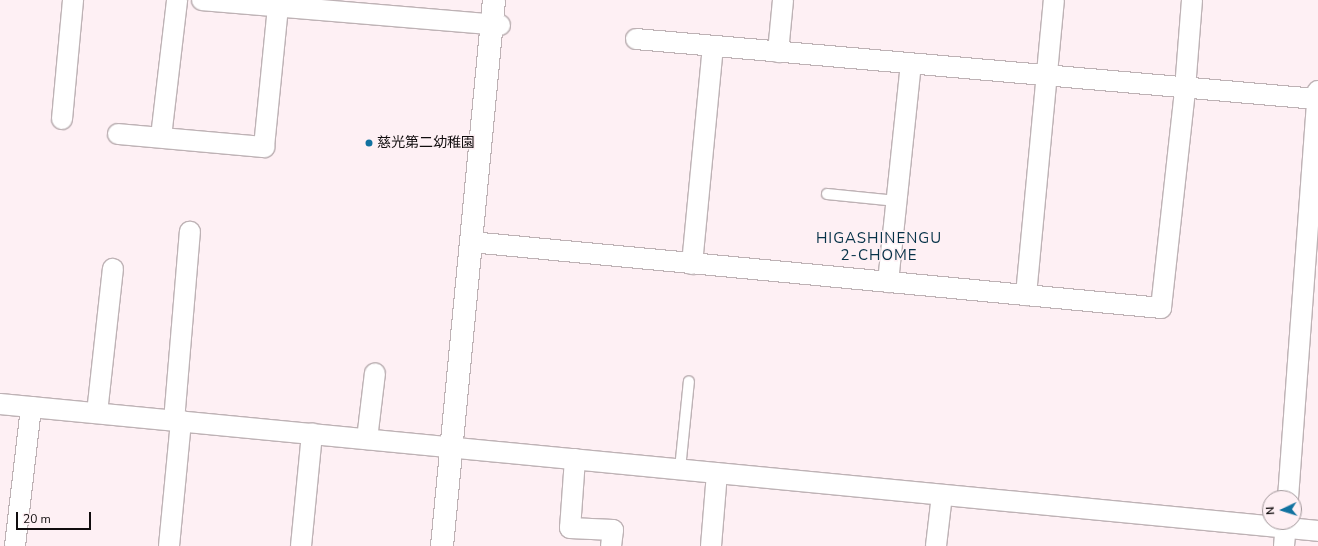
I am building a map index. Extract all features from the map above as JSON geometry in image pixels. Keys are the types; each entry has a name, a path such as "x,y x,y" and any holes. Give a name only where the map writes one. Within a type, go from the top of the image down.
{"street":[{"path":"62,120 73,0"},
{"path":"161,137 177,0"},
{"path":"204,0 278,7 409,9 496,24"},
{"path":"442,546 471,242 496,24 494,0"},
{"path":"778,52 783,0"},
{"path":"1026,295 1054,0"},
{"path":"471,242 1162,308 1185,89 1192,0"},
{"path":"118,134 264,146 278,7"},
{"path":"636,39 1185,89 1318,95 1289,490"},
{"path":"692,264 713,47"},
{"path":"888,282 911,64"},
{"path":"169,546 190,232"},
{"path":"97,413 113,269"},
{"path":"368,439 375,373"},
{"path":"0,404 942,494 1285,532 1318,531"},
{"path":"15,546 31,407"},
{"path":"301,546 312,434"},
{"path":"575,459 570,528 612,530 611,546"},
{"path":"711,546 717,473"},
{"path":"936,546 942,494"}],"lane":[{"path":"827,194 897,201"},
{"path":"680,469 689,381"}],"place":[{"name":"慈光第二幼稚園","path":"369,143"}],"district":[{"name":"HIGASHINENGU 2-CHOME","path":"879,246"}]}
